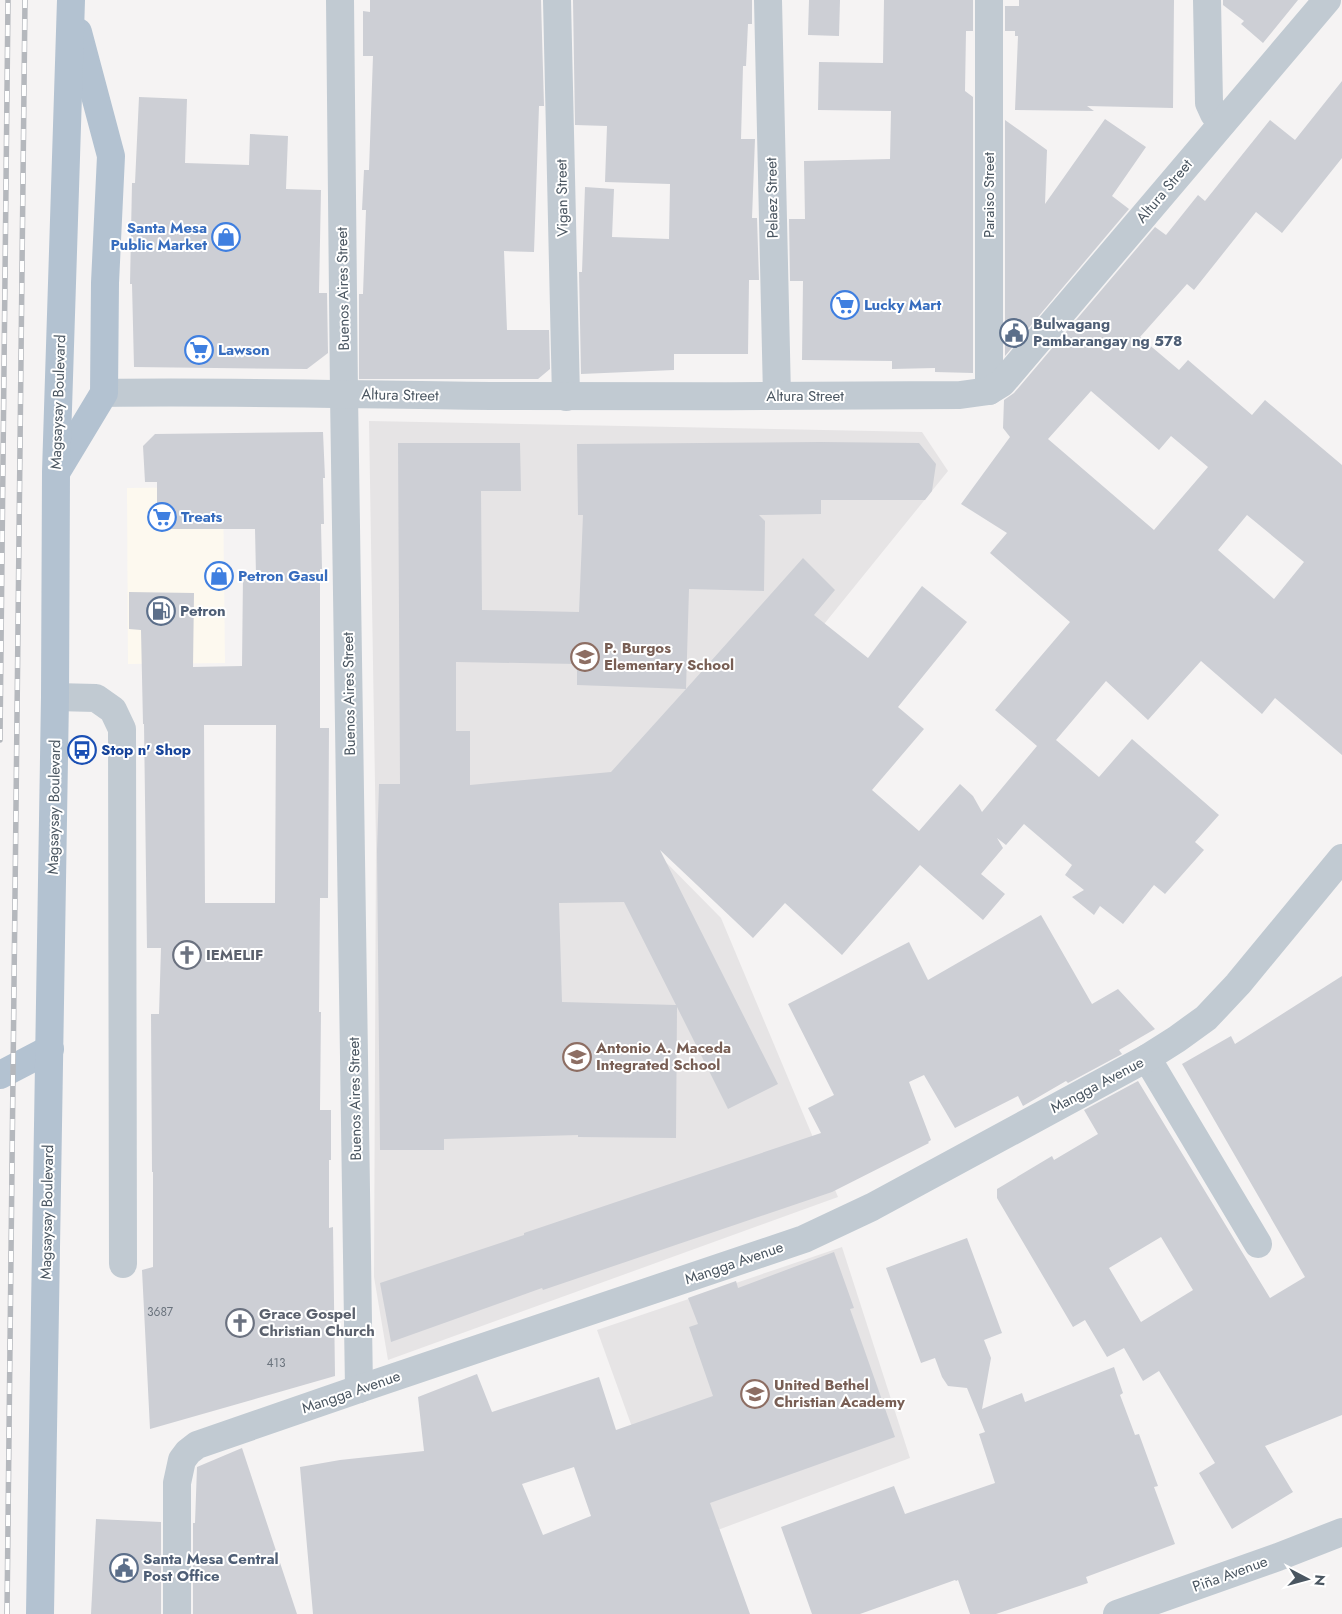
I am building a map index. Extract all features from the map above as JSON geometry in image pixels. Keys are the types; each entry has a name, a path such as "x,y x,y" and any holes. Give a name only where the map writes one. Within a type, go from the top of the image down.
{"main road":[{"path":"56,472 104,393 105,284 111,156 70,1"},
{"name":"Magsaysay Boulevard","path":"40,1614 56,697 56,472 70,1"},
{"path":"0,1075 50,1049"}],"street":[{"name":"Buenos Aires Street","path":"340,0 359,1389"},
{"name":"Vigan Street","path":"557,0 566,396"},
{"name":"Pelaez Street","path":"768,0 777,396"},
{"name":"Paraiso Street","path":"989,0 989,390"},
{"path":"1207,0 1209,103 1214,114 1222,123"},
{"name":"Altura Street","path":"104,393 777,396 960,395 989,390 1002,382 1327,0"},
{"path":"56,697 96,698 113,710 122,729 123,1264"},
{"name":"Mangga Avenue","path":"177,1614 177,1483 182,1460 197,1445 804,1239 872,1207 1147,1058 1178,1039 1206,1018 1238,984 1342,858"},
{"path":"1147,1058 1258,1244"},
{"name":"Piña Avenue","path":"1117,1614 1278,1557 1342,1532"}],"shaded area":[{"path":"369,421 922,432 948,471 647,843 721,918 838,1197 388,1360 374,1277 376,844"},
{"path":"223,487 225,663 128,664 127,488"},
{"name":"United Bethel Christian Academy","path":"842,1247 910,1458 675,1546 597,1330"}],"building":[{"path":"370,0 541,0 544,106 539,106 534,252 504,251 507,330 549,330 550,369 538,379 359,379 359,294 363,294 366,210 362,210 364,170 369,170 373,56 363,56 363,11 370,12"},
{"path":"573,0 752,0 752,24 748,24 746,66 743,66 741,139 755,139 752,218 757,218 759,280 749,280 748,354 674,354 674,370 581,374 579,272 582,272 585,187 614,189 612,237 669,239 670,184 605,182 607,126 575,125"},
{"path":"809,0 840,0 839,36 808,35"},
{"path":"884,0 973,0 973,31 966,31 965,91 973,97 973,373 935,372 935,368 892,369 892,361 802,360 803,281 790,281 789,219 805,219 804,161 890,159 891,111 818,110 819,62 883,63"},
{"path":"1019,0 1174,0 1173,108 1087,106 1094,111 1015,110 1018,36 1015,36 1015,31 1005,31 1005,6 1019,6"},
{"path":"1223,0 1298,0 1263,43 1241,24 1244,21 1223,5"},
{"path":"1342,81 1342,158 1282,233 1256,212 1194,290 1187,284 1140,337 1179,370 1188,360 1252,415 1265,400 1342,465 1342,755 1275,698 1262,714 1201,661 1148,720 1106,681 1056,740 1099,777 1132,739 1219,815 1195,842 1204,850 1165,894 1154,885 1123,924 1100,906 1094,915 1072,897 1084,890 1065,875 1072,865 1024,824 1006,845 997,838 1003,848 981,874 1005,894 983,920 920,865 842,955 785,903 753,938 660,850 778,1084 728,1109 677,1007 676,1138 578,1137 578,1135 444,1139 444,1150 380,1150 377,851 379,784 400,784 398,443 520,443 521,491 481,491 482,610 579,612 583,515 578,515 577,444 919,443 936,464 932,491 925,500 821,500 821,514 759,515 765,521 764,591 689,589 686,689 803,558 835,590 814,615 868,658 922,586 967,622 898,707 924,729 872,790 919,831 960,784 973,796 982,812 1037,746 995,710 1070,622 990,553 1007,533 961,504 1010,437 1003,428 1004,400 1014,393 1155,227 1166,235 1198,195 1205,201 1270,120 1295,140","holes":["1091,391 1159,450 1171,436 1208,467 1154,530 1048,439","1247,515 1304,562 1274,599 1218,550","456,662 577,664 577,685 686,689 611,772 470,785 470,731 456,731","624,902 676,1005 562,1002 559,903"]},
{"path":"139,97 187,99 185,163 249,165 250,134 288,136 286,189 321,190 319,293 327,293 328,353 307,369 134,367 132,284 130,284 132,183 135,183"},
{"path":"1105,119 1146,147 1112,196 1129,209 1005,356 1005,120 1047,150 1045,204"},
{"path":"323,432 325,478 323,478 324,524 321,524 322,569 320,569 320,728 329,728 328,898 320,898 320,1110 331,1110 329,1228 333,1227 335,1376 150,1429 142,1270 153,1267 151,1014 159,1014 161,948 147,948 141,630 129,629 129,592 194,593 193,667 242,666 243,575 256,575 255,529 169,529 157,526 157,482 145,482 143,446 155,434","holes":["204,725 276,725 275,903 205,903"]},
{"path":"1041,915 1092,1004 1118,989 1155,1029 1119,1050 1122,1054 1068,1083 1066,1081 1023,1106 1018,1096 955,1128 924,1075 909,1082 931,1140 929,1143 832,1192 543,1290 542,1288 391,1342 380,1283 821,1133 808,1108 834,1095 788,1004 909,942 928,980"},
{"path":"1342,976 1342,1415 1265,1446 1293,1492 1232,1529 1199,1473 1215,1463 1159,1371 1143,1381 1124,1348 1107,1357 1085,1320 1073,1327 997,1198 997,1189 1052,1156 1054,1160 1098,1134 1084,1110 1138,1081 1270,1298 1305,1277 1182,1064 1231,1036 1235,1044","holes":["1161,1237 1193,1290 1141,1322 1109,1268"]},
{"path":"967,1238 1002,1333 984,1340 991,1358 982,1409 1022,1393 1025,1402 1114,1367 1123,1393 1120,1395 1135,1435 1139,1434 1158,1486 1154,1487 1175,1544 1086,1577 1088,1583 996,1614 970,1614 958,1580 955,1580 860,1614 812,1614 781,1527 894,1486 905,1514 995,1483 979,1434 985,1432 967,1388 948,1386 942,1377 935,1358 921,1363 886,1268"},
{"path":"834,1252 854,1308 850,1309 895,1437 710,1503 750,1614 313,1614 300,1467 340,1460 424,1451 418,1397 477,1374 492,1412 599,1377 616,1430 713,1396 689,1327 698,1324 688,1298 736,1281 738,1288","holes":["574,1467 591,1516 543,1535 522,1484"]},
{"path":"242,1448 297,1614 193,1614 193,1523 195,1523 197,1467"},
{"name":"Santa Mesa Central Post Office","path":"96,1519 161,1522 161,1614 91,1614"}],"railway":[{"path":"0,740 8,0"},
{"path":"7,1614 25,0"}],"place":[{"name":"Santa Mesa Public Market","path":"226,237"},
{"name":"Lucky Mart","path":"845,305"},
{"name":"Bulwagang Pambarangay ng 578","path":"1014,333"},
{"name":"Lawson","path":"199,350"},
{"name":"Treats","path":"162,517"},
{"name":"Petron Gasul","path":"219,576"},
{"name":"Petron","path":"161,611"},
{"name":"P. Burgos Elementary School","path":"585,657"},
{"name":"Stop n' Shop","path":"82,750"},
{"name":"IEMELIF","path":"187,955"},
{"name":"Antonio A. Maceda Integrated School","path":"577,1057"},
{"name":"Grace Gospel Christian Church","path":"240,1323"},
{"name":"United Bethel Christian Academy","path":"755,1394"},
{"name":"Santa Mesa Central Post Office","path":"124,1568"}]}
